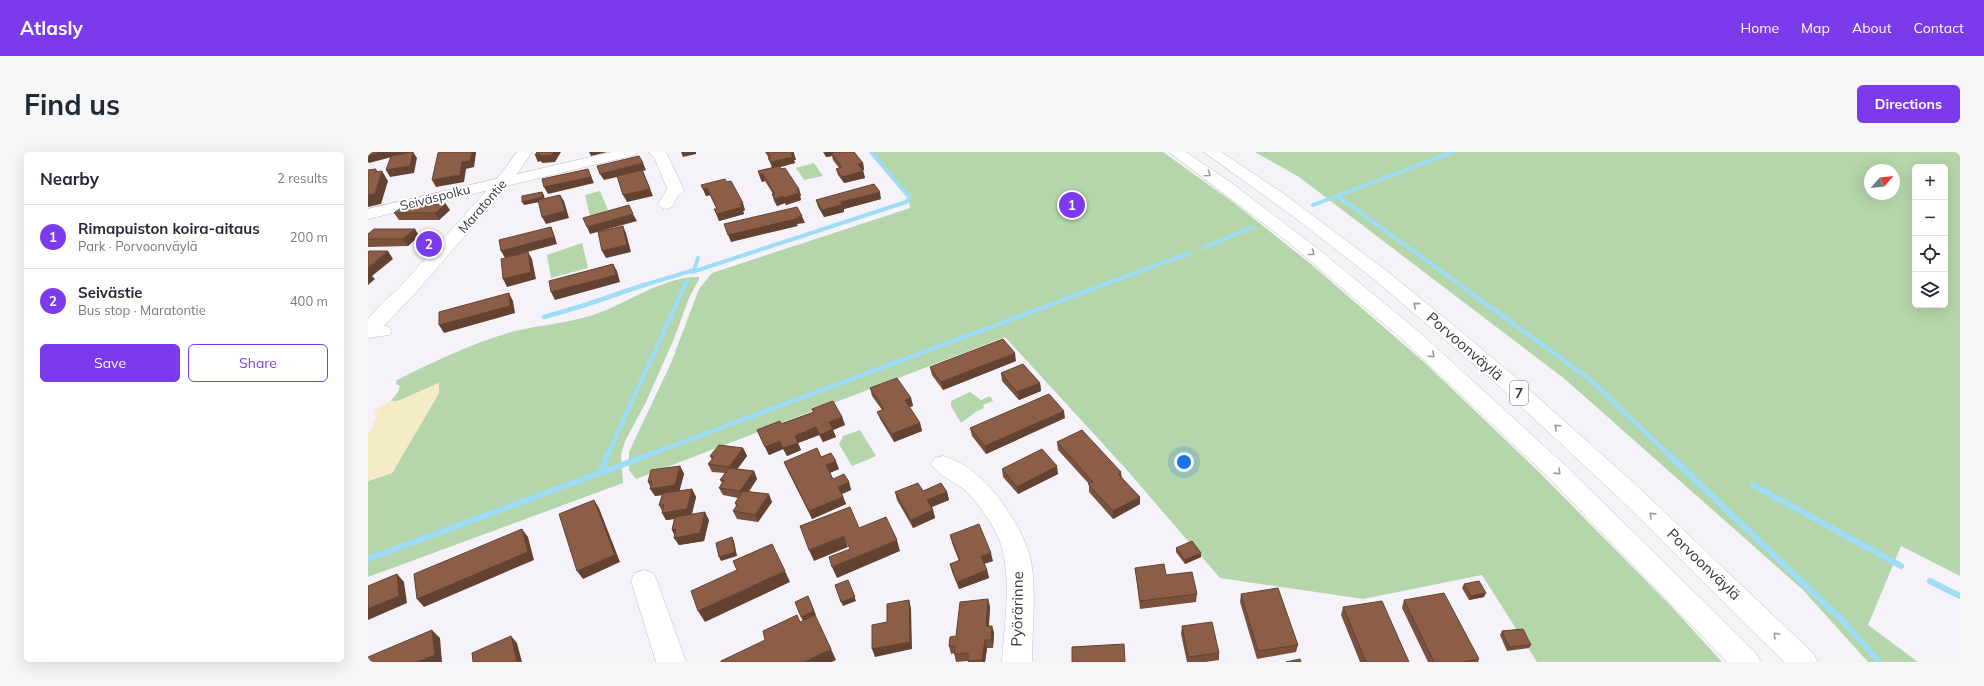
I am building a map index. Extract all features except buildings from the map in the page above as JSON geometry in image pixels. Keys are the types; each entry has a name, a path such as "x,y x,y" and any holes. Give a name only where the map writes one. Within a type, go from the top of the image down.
{"main road":[{"name":"Maratontie","path":"368,349 373,331 404,305 404,294 503,182 525,152"},
{"name":"Seiväspolku","path":"368,214 454,192 544,174 630,152"},
{"path":"656,152 662,157 676,188 676,191 672,194 666,204"},
{"name":"Porvoonväylä","path":"1176,152 1289,234 1391,319 1472,390 1580,493 1746,662"},
{"name":"Porvoonväylä","path":"1211,152 1317,226 1450,333 1620,484 1803,662"},
{"name":"Pyörärinne","path":"943,464 977,487 1006,527 1016,552 1020,576 1017,662"},
{"path":"644,581 671,662"}],"green space":[{"path":"869,152 1163,152 1233,202 1312,265 1424,362 1539,472 1671,606 1722,662 1537,662 1482,575 1363,599 1220,578 1126,469 1005,337 636,479 629,470 629,452 671,363 699,289 712,273 910,208 908,196"},
{"path":"1255,152 1960,152 1960,576 1901,546 1868,625 1918,662 1868,662 1803,590 1566,380 1299,177"},
{"path":"814,163 823,176 804,180 796,168"},
{"path":"600,191 608,210 590,216 585,195"},
{"path":"582,243 588,268 551,278 547,255"},
{"path":"699,277 689,298 674,339 645,404 625,441 621,455 623,483 368,577 368,481 392,473 439,393 439,383 398,401 391,401 398,392 400,386 396,384 397,380 440,359 500,335 593,315 659,286 686,278"},
{"path":"970,392 981,400 990,396 993,401 983,405 984,408 961,423 951,406 951,401"},
{"path":"860,430 876,456 852,466 839,444 843,436"}],"sand":[{"path":"439,383 439,393 392,473 368,481 368,434 378,416 374,410 391,401 398,401"}],"waterway":[{"path":"692,272 906,202 910,198 871,152"},
{"path":"1337,196 1453,152"},
{"path":"1313,205 1337,196"},
{"path":"1337,196 1462,286"},
{"path":"1203,248 1253,227"},
{"path":"1100,286 1190,253"},
{"path":"641,286 694,270 698,258"},
{"path":"685,286 687,282"},
{"path":"608,454 685,285"},
{"path":"651,454 1103,285"},
{"path":"1460,285 1592,381 1668,454"},
{"path":"544,317 641,286"},
{"path":"601,472 608,453"},
{"path":"368,559 654,453"},
{"path":"1667,453 1844,622 1879,662"},
{"path":"1753,485 1901,566"},
{"path":"1930,581 1960,596"}],"place":[{"name":"Rimapuiston koira-aitaus","path":"1072,205"},
{"name":"Seivästie","path":"429,244"}]}
